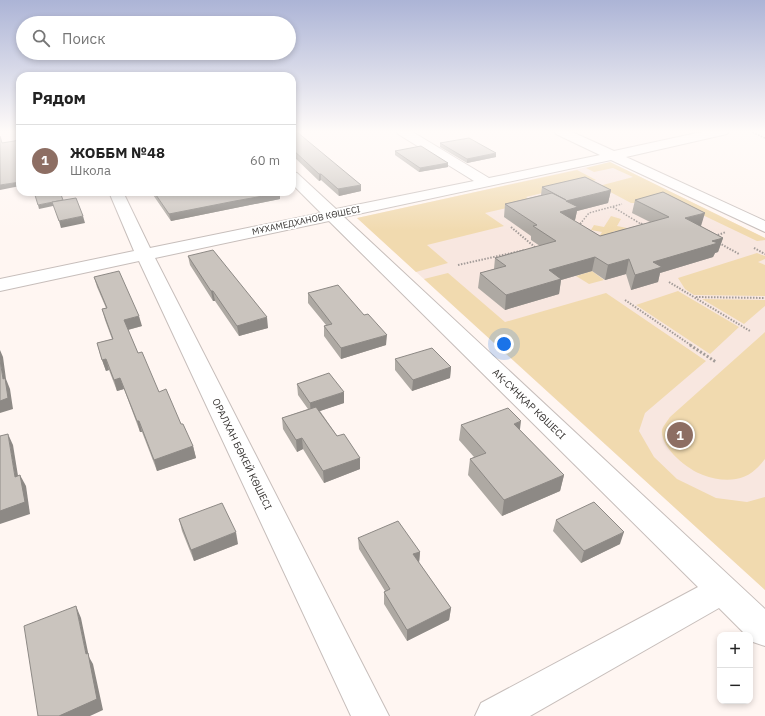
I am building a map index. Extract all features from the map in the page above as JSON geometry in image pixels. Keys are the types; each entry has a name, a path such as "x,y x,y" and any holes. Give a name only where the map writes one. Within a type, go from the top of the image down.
{"street":[{"path":"457,164 486,182"},
{"name":"МҰХАМЕДХАНОВ КӨШЕСІ","path":"0,285 571,164"},
{"path":"630,164 765,227"},
{"name":"АҚ-СҰҢҚАР КӨШЕСІ","path":"296,180 765,631"},
{"name":"ОРАЛХАН БӨКЕЙ КӨШЕСІ","path":"118,196 144,254 370,716"},
{"path":"494,716 721,590"}],"path":[{"path":"576,230 589,213 622,204"},
{"path":"613,207 642,223 640,228"},
{"path":"511,227 536,248"},
{"path":"713,236 726,232"},
{"path":"715,241 739,254"},
{"path":"458,265 542,247"},
{"path":"754,248 765,254"},
{"path":"669,282 750,331"},
{"path":"694,297 765,298"},
{"path":"625,300 716,362"}],"shaded area":[{"path":"599,164 615,164 765,238 765,590 357,218"},
{"path":"600,164 615,164 765,238 765,240 757,241 665,197 631,203 599,186 633,177 613,168 594,172 586,168"},
{"path":"577,170 596,180 526,197 532,202 485,213 504,226 427,245 448,263 416,272 357,218"},
{"path":"611,216 621,219 617,226 627,228 625,233 614,231 607,242 597,240 602,232 591,230 594,225 604,227"},
{"path":"757,253 765,256 765,259 758,262 765,265 765,296 694,295 685,289 678,278"},
{"path":"592,271 604,280 589,284 576,276"},
{"path":"448,273 505,322 606,293 706,361 645,413 639,431 654,457 677,479 716,498 747,502 765,497 765,590 424,279"},
{"path":"678,291 739,327 710,354 636,305"},
{"path":"702,299 765,300 765,306 744,324"},
{"path":"765,332 765,459 752,472 736,479 715,479 697,472 676,457 665,444 662,430 664,425 670,417"}],"building":[{"path":"0,164 16,164 16,183 0,185"},
{"path":"309,164 336,164 361,185 338,189 321,174 319,174"},
{"path":"415,164 440,164 420,168"},
{"path":"585,177 611,190 566,201 578,207 560,212 600,236 669,217 635,200 663,192 705,213 685,218 723,238 712,241 718,243 653,262 662,267 635,275 629,259 608,265 595,257 549,270 561,279 506,295 480,273 506,266 495,258 556,241 533,226 537,225 505,204 552,193 566,200 542,187"},
{"path":"35,196 62,196 63,200 38,205"},
{"path":"157,196 263,196 235,201 169,214"},
{"path":"76,198 83,216 59,221 52,202"},
{"path":"213,250 267,317 237,326 213,291 211,291 188,256"},
{"path":"119,271 139,316 124,320 138,353 142,352 159,392 166,389 181,424 183,424 193,446 154,460 120,378 114,380 106,359 102,360 97,343 113,339 102,309 107,308 94,277"},
{"path":"338,285 364,315 368,314 387,335 341,348 324,326 332,324 308,293"},
{"path":"432,348 451,367 413,380 395,359"},
{"path":"0,360 8,398 0,401"},
{"path":"329,373 344,392 310,403 297,384"},
{"path":"316,407 337,436 344,434 360,458 323,471 302,438 296,440 282,418"},
{"path":"508,408 521,421 514,424 564,475 504,500 470,459 486,453 461,425"},
{"path":"8,434 15,477 20,475 25,502 0,511 0,436"},
{"path":"594,502 624,532 584,551 556,520"},
{"path":"222,503 236,532 191,550 179,519"},
{"path":"398,521 420,552 413,554 451,608 407,630 384,592 390,589 358,538"},
{"path":"76,606 86,654 88,653 97,699 59,716 38,716 24,626"}],"place":[{"name":"ЖОББМ №48","path":"680,435"}]}
